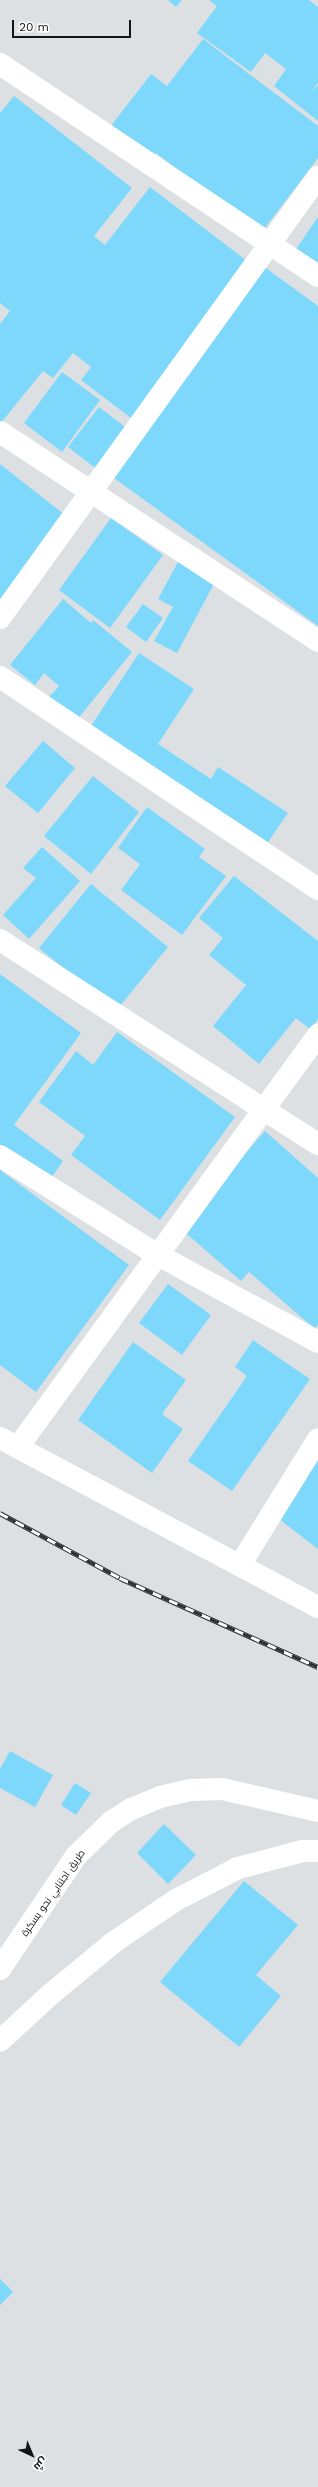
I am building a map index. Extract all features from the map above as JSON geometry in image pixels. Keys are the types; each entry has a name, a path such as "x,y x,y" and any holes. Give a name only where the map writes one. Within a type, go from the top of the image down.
{"street":[{"path":"0,64 318,276"},
{"path":"0,618 318,177"},
{"path":"0,432 318,642"},
{"path":"0,677 318,889"},
{"path":"0,940 264,1111 318,1144"},
{"path":"318,1035 158,1255 9,1442 318,1607"},
{"path":"0,1156 158,1255 318,1342"},
{"path":"240,1565 318,1439"},
{"name":"طريق اجتنابي نحو بسكرة","path":"0,1969 76,1856 111,1822 131,1809 160,1797 191,1790 222,1789 318,1811"},
{"path":"0,2041 51,1994 114,1942 176,1900 238,1868 303,1851 318,1851"}],"building":[{"path":"168,0 182,0 176,7"},
{"path":"209,0 309,0 318,7 318,83 311,92 318,85 318,121 274,86 286,69 265,53 251,72 197,33 217,6"},
{"path":"203,39 318,126 318,158 261,233 156,153 149,162 107,131 151,74 167,86"},
{"path":"14,96 132,188 94,236 105,245 150,187 251,264 131,418 81,380 91,367 73,353 53,378 43,371 0,424 0,324 10,311 0,303 0,113"},
{"path":"318,217 318,264 296,249"},
{"path":"263,266 318,306 318,626 110,475"},
{"path":"62,372 100,400 62,452 24,423"},
{"path":"99,407 129,430 98,470 68,447"},
{"path":"0,464 70,519 0,610"},
{"path":"111,518 163,555 110,628 59,590"},
{"path":"178,562 215,582 177,653 154,641 173,607 158,599"},
{"path":"63,599 91,623 93,620 132,652 76,721 48,698 59,686 44,673 35,685 10,665"},
{"path":"143,604 163,618 146,642 126,627"},
{"path":"139,653 194,689 158,744 211,779 218,767 288,813 268,842 91,726"},
{"path":"43,741 75,768 38,813 5,786"},
{"path":"93,776 139,812 91,874 44,836"},
{"path":"147,807 205,849 199,857 226,876 182,935 121,890 140,864 118,848"},
{"path":"42,847 80,881 29,939 3,915 36,878 23,868"},
{"path":"234,876 318,941 318,1019 310,1029 296,1018 259,1064 213,1026 246,985 209,955 223,938 199,918"},
{"path":"91,884 168,947 116,1011 39,948"},
{"path":"0,974 81,1033 14,1125 63,1161 47,1184 0,1149"},
{"path":"117,1032 235,1117 160,1220 71,1155 85,1136 39,1102 76,1051 93,1065"},
{"path":"265,1131 318,1178 318,1325 315,1329 249,1272 241,1281 180,1228"},
{"path":"0,1170 129,1265 36,1392 0,1365"},
{"path":"168,1284 211,1315 182,1355 139,1323"},
{"path":"253,1340 310,1379 232,1491 188,1461 247,1376 235,1367"},
{"path":"133,1342 186,1380 162,1414 183,1429 152,1473 78,1420"},
{"path":"318,1447 318,1549 270,1512"},
{"path":"10,1751 53,1775 35,1807 0,1788 0,1769"},
{"path":"75,1783 91,1793 76,1815 61,1805"},
{"path":"164,1824 196,1855 168,1884 137,1853"},
{"path":"244,1881 298,1925 256,1975 281,1996 239,2047 160,1982"},
{"path":"0,2279 13,2292 0,2305"}],"railway":[{"path":"0,1513 120,1578 318,1667"}]}
